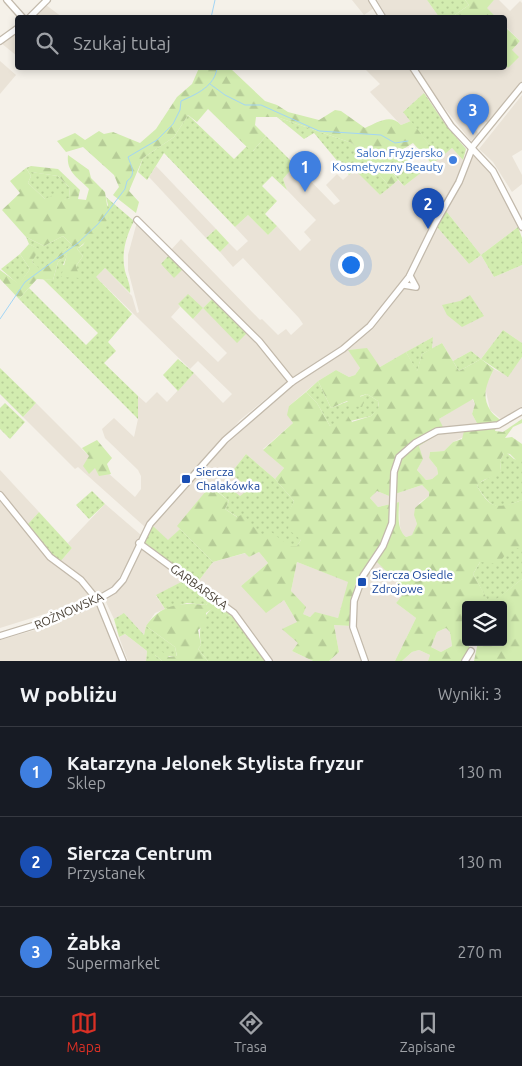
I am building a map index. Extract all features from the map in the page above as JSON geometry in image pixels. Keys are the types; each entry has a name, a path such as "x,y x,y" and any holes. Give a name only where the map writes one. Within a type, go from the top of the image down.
{"street":[{"path":"7,0 21,15"},
{"path":"32,15 47,0"},
{"path":"372,0 381,15"},
{"path":"0,40 15,30"},
{"path":"414,70 447,120 493,171 522,227"},
{"path":"410,276 416,287 404,285 456,188 471,148 522,86"},
{"path":"136,220 259,341 292,382"},
{"name":"ROŻNOWSKA","path":"0,636 38,625 98,600 120,584 140,543 156,516 218,448 292,382 362,335 404,285"},
{"path":"365,661 352,621 356,592 390,530 394,501 394,472 399,457 415,443 437,431 498,425 522,411"},
{"path":"0,495 50,558 81,580 98,600 107,616 123,661"},
{"name":"GARBARSKA","path":"140,543 234,613 269,661"},
{"path":"465,661 471,651"}],"shaded area":[{"path":"352,0 369,0 374,8 364,15"},
{"path":"377,0 427,0 438,15 386,15"},
{"path":"494,0 499,0 510,11 520,1 522,3 522,82 488,123 485,121 476,130 479,134 471,141 434,95 418,70 507,70 512,50 520,41 507,28 507,15 494,15 486,8"},
{"path":"46,5 59,15 34,15"},
{"path":"15,31 15,54 1,43"},
{"path":"0,61 16,75 0,94"},
{"path":"366,70 410,70 424,93 403,112 411,121 401,125 370,92 380,84"},
{"path":"522,95 522,150 512,156 522,175 522,184 512,192 493,162 479,149"},
{"path":"452,148 463,160 458,180 430,226 403,282 368,325 356,336 291,378 170,251 181,239 260,320 262,319 278,335 286,329 291,335 303,324 299,318 243,258 233,267 220,252 229,243 237,251 248,241 235,227 248,215 268,235 277,226 300,251 311,240 304,232 316,220 287,190 283,179 295,165 334,205 340,201 326,185 337,174 343,180 355,169 380,195 398,180 404,186"},
{"path":"474,156 489,170 518,227 481,255 446,211 463,181 471,158"},
{"path":"156,166 216,229 206,238 149,177"},
{"path":"137,222 170,254 161,265 184,268 213,298 203,308 237,342 248,332 289,380 240,420 145,527 78,467 75,469 23,417 36,403 89,456 135,497 141,489 141,476 138,470 105,438 102,429 114,418 134,437 138,419 138,396 146,403 157,392 167,402 194,373 223,403 232,394 198,361 190,369 96,277 105,268 132,296 137,313 139,312 128,270 128,255","holes":["178,304 203,308 193,319 227,353 218,362 171,317 180,307"]},
{"path":"437,227 469,264 481,255 494,277 522,265 522,343 503,330 481,359 471,351 453,361 442,343 432,349 433,337 380,367 361,349 349,350 360,368 355,375 349,377 336,370 318,381 289,406 293,423 263,449 284,468 275,479 246,454 231,473 249,489 240,497 223,483 216,490 210,486 178,526 180,529 168,541 153,526 218,452 295,383 348,350 373,329 414,276"},
{"path":"522,357 522,406 502,420 490,410 485,387 494,369 508,376"},
{"path":"472,399 475,404 472,414 478,425 478,430 453,442 444,451 430,452 429,458 437,468 438,474 432,479 426,480 417,470 421,462 419,446 439,419"},
{"path":"0,470 39,512 27,525 0,493"},
{"path":"422,485 429,492 429,496 419,503 415,518 416,530 412,535 406,537 401,532 399,502 378,507 370,498 377,491 389,496"},
{"path":"0,499 94,596 67,607 0,628"},
{"path":"105,504 141,535 127,566 114,585 97,596 60,562 72,548 68,543"},
{"path":"141,546 185,580 156,596 165,609 155,613 146,626 144,635 124,613 114,619 105,600 118,591 127,580"},
{"path":"259,552 268,563 241,586 284,600 297,622 298,643 292,651 313,661 272,661 233,608 197,583 213,562 246,553 249,557"},
{"path":"375,559 407,591 396,603 416,618 395,661 367,661 355,623 357,594"},
{"path":"297,562 349,582 338,618 315,613 310,617 303,614 291,591"},
{"path":"94,606 99,607 121,661 0,661 0,640 42,628"},
{"path":"334,625 351,626 351,634 362,661 329,661 339,652"},
{"path":"446,628 450,632 452,646 441,652 431,647 437,632"},
{"path":"125,634 147,651 146,661 128,661 119,637"},
{"path":"419,650 430,655 428,661 402,661 412,652"}],"green space":[{"path":"427,0 465,0 469,5 455,15 438,15"},
{"path":"465,0 494,0 487,8 494,15 455,15 469,5"},
{"path":"507,29 520,41 512,50 519,57 508,68"},
{"path":"198,70 232,70 265,101 277,105 288,112 319,120 335,110 341,111 365,128 388,119 397,121 401,125 411,121 440,158 432,164 413,143 402,150 397,147 379,157 398,180 390,187 352,143 277,117 256,117 255,125 266,136 252,152 208,109 197,122 188,115 174,137 143,158 129,191 139,202 136,213 113,195 119,187 114,175 83,147 66,152 57,141 75,133 85,140 99,131 104,134 113,132 140,143 156,129 177,97 192,84"},
{"path":"424,93 445,124 466,149 463,160 452,148 440,158 403,112"},
{"path":"188,115 234,159 247,146 253,151 266,136 295,165 283,179 287,190 272,176 262,186 277,201 265,214 277,226 268,235 248,215 235,227 164,153 147,180 138,172 143,158 174,137"},
{"path":"277,117 352,143 390,187 380,195 355,170 349,175 314,133 304,139"},
{"path":"397,147 422,172 404,186 378,157"},
{"path":"68,155 89,170 91,178 105,192 109,218 101,229 77,249 83,256 76,266 80,278 61,277 67,254 58,262 53,280 37,279 19,299 0,279 0,270 19,284 30,269 20,254 29,244 39,249 32,262 39,268 72,245 63,236 44,246 26,237 2,210 20,193 10,181 26,168 31,176 28,183 45,199 57,193 62,200 70,198 69,187 58,176 31,172 31,166 58,169 80,190 78,199 86,200 89,189 71,170"},
{"path":"31,166 32,172 58,176 69,187 70,198 61,201 45,199 28,183 31,176 26,168"},
{"path":"106,197 134,221 124,252 124,265 130,293 105,268 96,277 132,314 108,342 116,351 104,363 138,396 138,419 19,299 29,288 86,345 98,333 43,279 53,280 58,262 68,253 63,265 76,266 83,256 77,249 83,245 108,205"},
{"path":"446,211 481,255 469,264 437,227"},
{"path":"518,227 522,238 522,265 494,277 481,255"},
{"path":"216,229 229,243 220,252 206,238"},
{"path":"63,236 72,245 39,269 32,262 38,249 29,244 26,237 44,246"},
{"path":"20,254 30,269 19,285 1,269"},
{"path":"170,254 184,268 174,278 161,264"},
{"path":"188,294 203,308 193,319 178,304"},
{"path":"470,295 484,316 462,327 447,315 442,305 460,301"},
{"path":"213,298 248,332 237,343 203,308"},
{"path":"503,330 522,343 522,357 508,377 481,359"},
{"path":"433,337 432,349 422,354 417,372 406,352"},
{"path":"442,343 459,371 481,359 494,369 487,384 485,394 487,405 503,425 496,427 495,431 503,432 522,419 522,423 513,427 505,438 512,437 522,444 522,461 517,461 510,454 504,453 500,461 501,471 482,481 477,486 486,500 495,505 506,505 522,500 522,548 508,552 499,564 480,562 473,574 488,601 462,601 462,646 469,646 470,648 464,661 428,661 430,655 419,650 412,652 402,661 395,661 416,618 396,603 406,591 372,557 355,585 351,626 334,625 339,652 329,661 313,661 292,651 298,643 282,629 297,622 284,600 266,613 241,586 268,563 259,552 249,557 245,553 213,562 177,526 210,486 229,501 225,509 237,517 243,514 263,538 270,531 289,546 297,546 301,540 288,529 291,518 287,515 294,501 275,479 284,468 263,450 293,423 287,415 289,406 306,392 317,403 330,426 347,415 352,422 371,416 379,407 378,401 367,394 360,396 364,402 362,407 353,406 347,401 331,408 318,381 336,370 349,377 355,375 360,368 348,350 367,348 380,367 406,352 417,371 422,354","holes":["473,399 475,404 472,414 478,425 477,430 464,431 462,439 453,442 444,451 430,452 429,458 437,468 438,474 432,479 426,480 417,470 423,459 419,446 441,432 443,427 439,419","422,485 429,492 429,496 415,508 414,515 417,524 412,535 406,537 401,530 399,521 399,502 378,507 370,498 377,491 389,496","297,562 348,582 338,618 315,612 310,617 303,614 306,607 291,591","446,628 450,632 452,646 441,652 431,647 437,632"]},
{"path":"471,351 481,359 459,371 453,361"},
{"path":"178,359 194,373 178,391 163,375"},
{"path":"0,368 36,403 23,417 0,394"},
{"path":"318,381 331,408 367,394 378,401 379,408 371,416 330,426 317,403 306,392"},
{"path":"5,403 25,422 10,439 0,429 0,408"},
{"path":"97,440 112,458 107,464 111,474 99,476 95,468 89,474 83,466 89,456 82,448"},
{"path":"504,453 522,461 522,500 496,506 487,500 477,486 501,471 500,461"},
{"path":"246,454 275,479 294,501 288,515 291,517 301,540 297,546 289,547 263,539 253,527 225,509 229,501 216,490 223,482 240,496 249,489 231,473"},
{"path":"92,491 105,504 89,519 76,505"},
{"path":"39,512 72,548 60,562 52,557 27,525"},
{"path":"153,526 168,540 180,529 213,562 197,583 143,543"},
{"path":"515,548 522,548 522,579 495,601 488,601 473,574 480,562"},
{"path":"522,579 522,661 474,661 477,646 507,646 507,601 494,601"},
{"path":"185,580 212,597 206,605 187,603 165,609 156,595"},
{"path":"212,597 233,613 229,616 215,607 206,613 206,623 198,630 201,645 198,649 208,661 162,661 155,655 160,650 169,657 177,656 175,647 146,626 152,619 158,613 172,606 188,604 206,605"},
{"path":"215,606 229,616 233,613 268,661 208,661 198,649 201,645 200,628 206,614"},
{"path":"124,613 144,635 146,626 175,647 177,657 155,655 162,661 146,661 147,651 125,634 119,637 114,619"}],"waterway":[{"path":"212,15 215,0"},
{"path":"0,319 25,282 78,243 99,223 125,189 127,181 132,176 133,173 128,157 157,140 173,124 180,110 181,101 209,85 217,70"},
{"path":"210,84 225,95 245,105 261,105 319,131 381,135 395,143 408,141"}],"place":[{"name":"Żabka","path":"473,135"},
{"name":"Salon Fryzjersko Kosmetyczny Beauty","path":"453,160"},
{"name":"Katarzyna Jelonek Stylista fryzur","path":"305,192"},
{"name":"Siercza Centrum","path":"428,229"},
{"name":"Siercza Chalakówka","path":"186,479"},
{"name":"Siercza Osiedle Zdrojowe","path":"362,582"}]}
